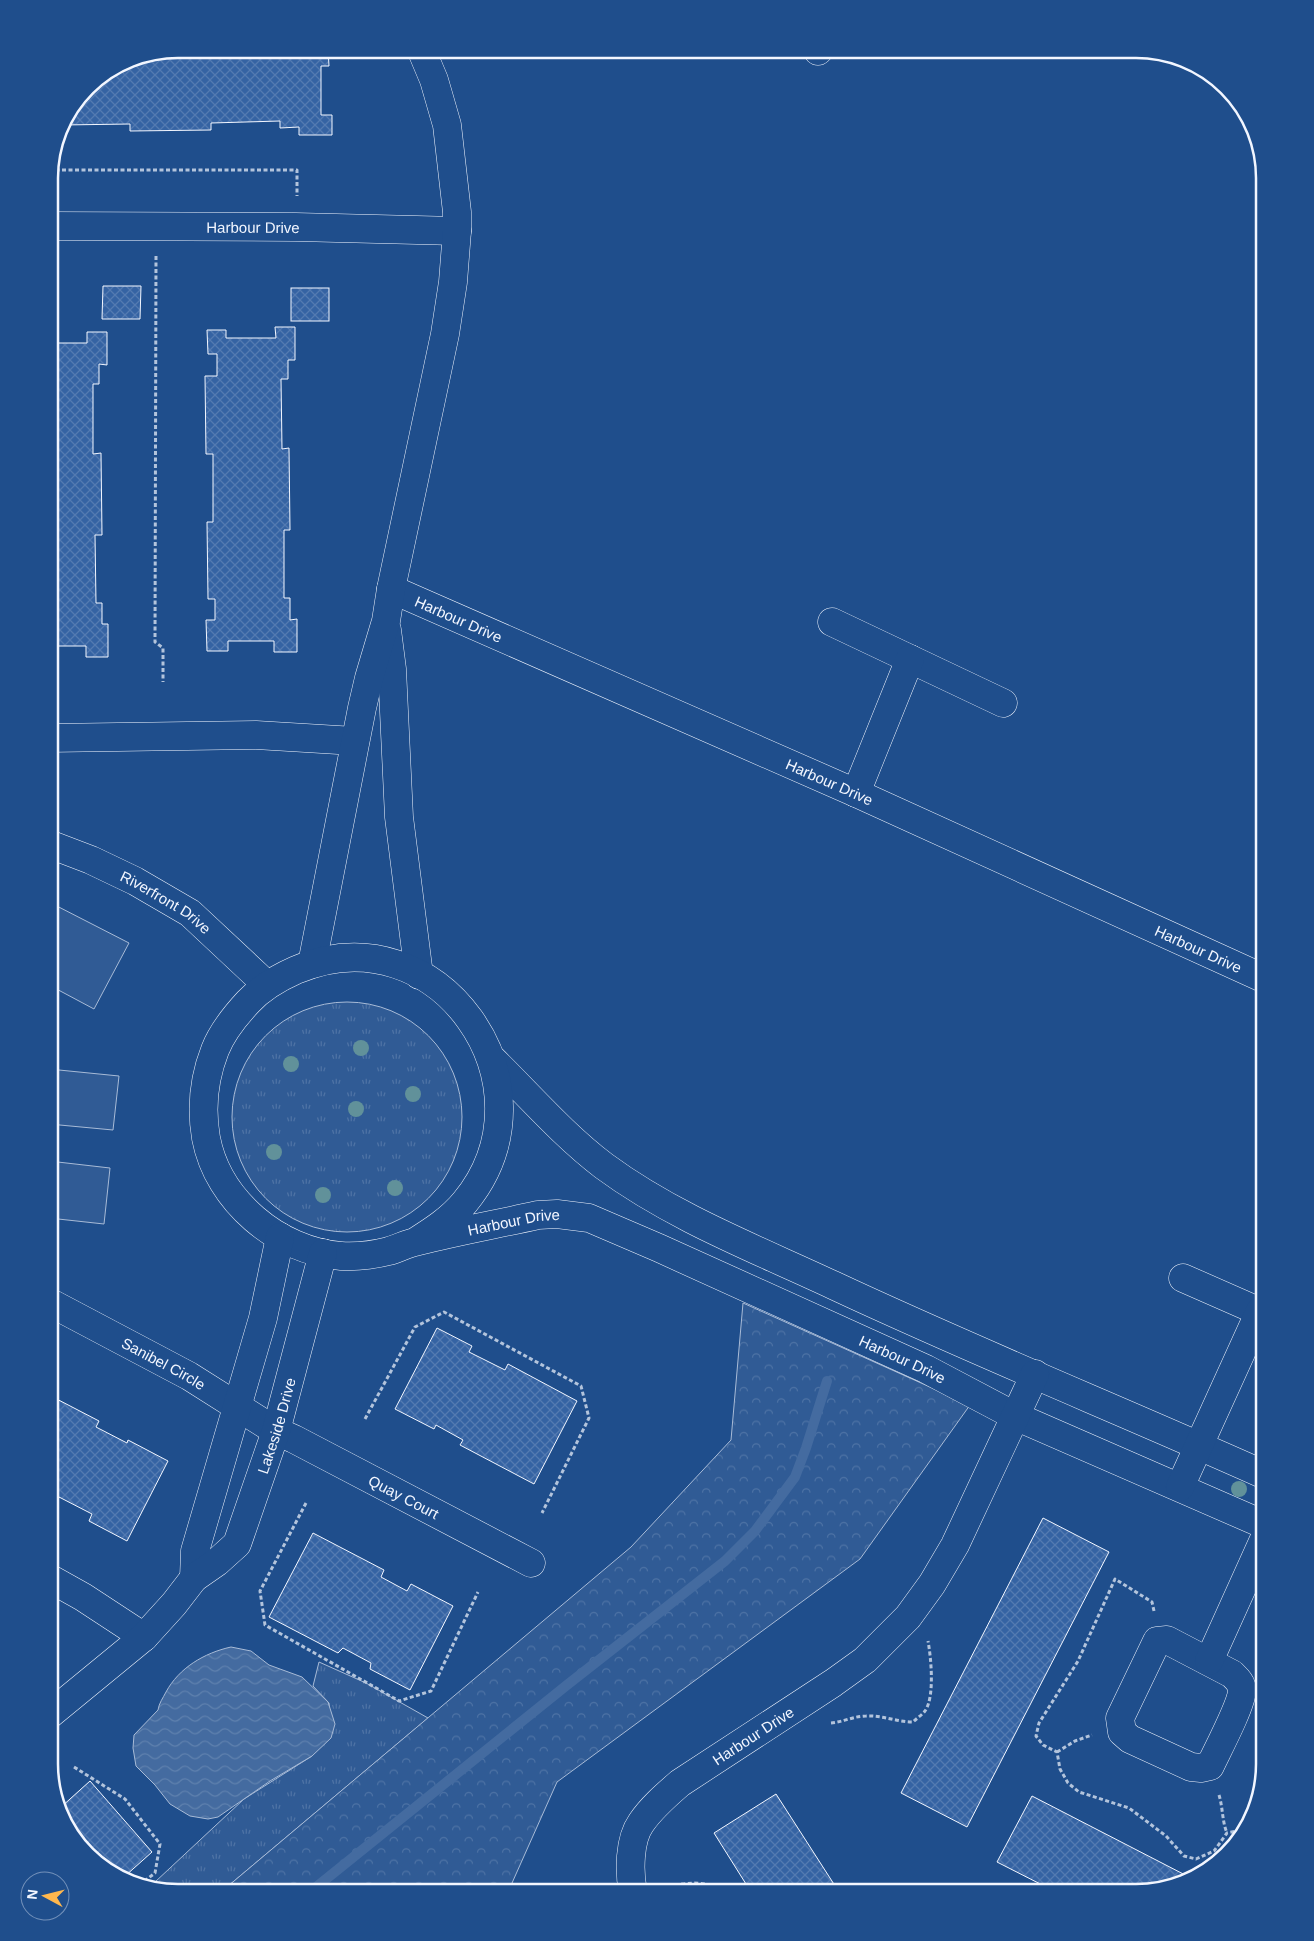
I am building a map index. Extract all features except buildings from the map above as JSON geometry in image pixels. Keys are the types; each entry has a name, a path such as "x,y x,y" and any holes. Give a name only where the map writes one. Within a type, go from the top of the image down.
{"street":[{"path":"312,964 355,742 369,678 386,621 453,282 457,212 447,124 434,80 425,58"},
{"name":"Harbour Drive","path":"58,226 296,227 457,231"},
{"name":"Harbour Drive","path":"391,589 856,793 1256,975"},
{"path":"386,621 392,669 400,817 419,975"},
{"path":"832,622 1003,703"},
{"path":"856,793 910,659"},
{"path":"58,738 256,734 338,739 355,742"},
{"name":"Riverfront Drive","path":"58,847 135,880 190,913 267,985"},
{"name":"Harbour Drive","path":"491,1058 477,1028 458,1003 443,990 419,975 390,963 372,960 334,960 312,964 267,985 255,994 234,1017 216,1047 206,1079 204,1110 207,1140 216,1168 231,1194 250,1216 280,1237 299,1246 339,1256 370,1255 415,1242 538,1215 577,1215 589,1218 926,1369 1015,1416 1256,1521"},
{"path":"491,1058 565,1133 603,1165 656,1198 705,1225 957,1342 1035,1374 1256,1472"},
{"path":"415,1242 444,1224 465,1202 482,1177 494,1148 499,1118 499,1088 491,1058"},
{"path":"689,1262 705,1225"},
{"path":"194,1578 195,1551 263,1318 280,1237"},
{"name":"Lakeside Drive","path":"58,1708 144,1637 174,1604 194,1578 217,1562 237,1544 276,1431 323,1253"},
{"path":"1183,1278 1256,1310"},
{"name":"Sanibel Circle","path":"58,1307 189,1376 276,1431"},
{"path":"1180,1488 1256,1328"},
{"name":"Harbour Drive","path":"632,1883 633,1842 640,1824 659,1802 680,1783 866,1660 914,1608 932,1584 954,1545 1035,1374"},
{"name":"Quay Court","path":"276,1431 531,1564"},
{"path":"1209,1661 1256,1557"},
{"path":"58,1583 144,1637"},
{"path":"1167,1640 1209,1661 1232,1674 1240,1682 1242,1690 1239,1702 1210,1766 1201,1768 1191,1767 1130,1739 1122,1732 1120,1718 1156,1641 1167,1640"}],"path":[{"path":"58,170 297,170 296,227"},
{"path":"156,227 155,642 163,648 163,682"},
{"path":"365,1419 415,1327 444,1312 582,1386 590,1418 542,1513"},
{"path":"306,1503 260,1591 265,1626 399,1701 431,1691 478,1592"},
{"path":"793,1710 826,1723 840,1722 864,1716 883,1716 900,1722 913,1722 926,1710 930,1690 931,1660 927,1633 914,1608"},
{"path":"1057,1752 1074,1741 1121,1726"},
{"path":"1210,1766 1222,1805 1222,1822 1226,1833"},
{"path":"74,1767 125,1799 160,1844 155,1873 147,1879"},
{"path":"690,1884 702,1882 706,1884"}],"green space":[{"path":"336,1002 358,1002 380,1007 401,1015 429,1035 449,1063 460,1095 462,1117 460,1139 449,1171 429,1199 401,1219 380,1227 358,1232 336,1232 314,1227 293,1219 265,1199 245,1171 237,1150 232,1128 232,1106 237,1084 245,1063 265,1035 293,1015 314,1007"},
{"path":"743,1303 970,1405 860,1559 557,1782 512,1883 232,1883 631,1547 731,1440"},
{"path":"319,1662 366,1683 428,1718 232,1883 156,1881 244,1799 312,1756 331,1734 329,1703 313,1686"}],"shaded area":[{"path":"58,907 129,943 94,1009 58,990"},
{"path":"58,1070 119,1076 113,1130 58,1125"},
{"path":"58,1162 110,1168 104,1224 58,1219"}],"water":[{"path":"231,1647 251,1651 269,1665 302,1677 328,1702 335,1724 331,1738 312,1756 270,1781 218,1817 208,1819 190,1816 170,1804 136,1766 133,1748 134,1735 158,1710 171,1683 185,1669 211,1653"}],"waterway":[{"path":"321,1883 567,1685 725,1561 755,1531 795,1477 827,1381"}]}
